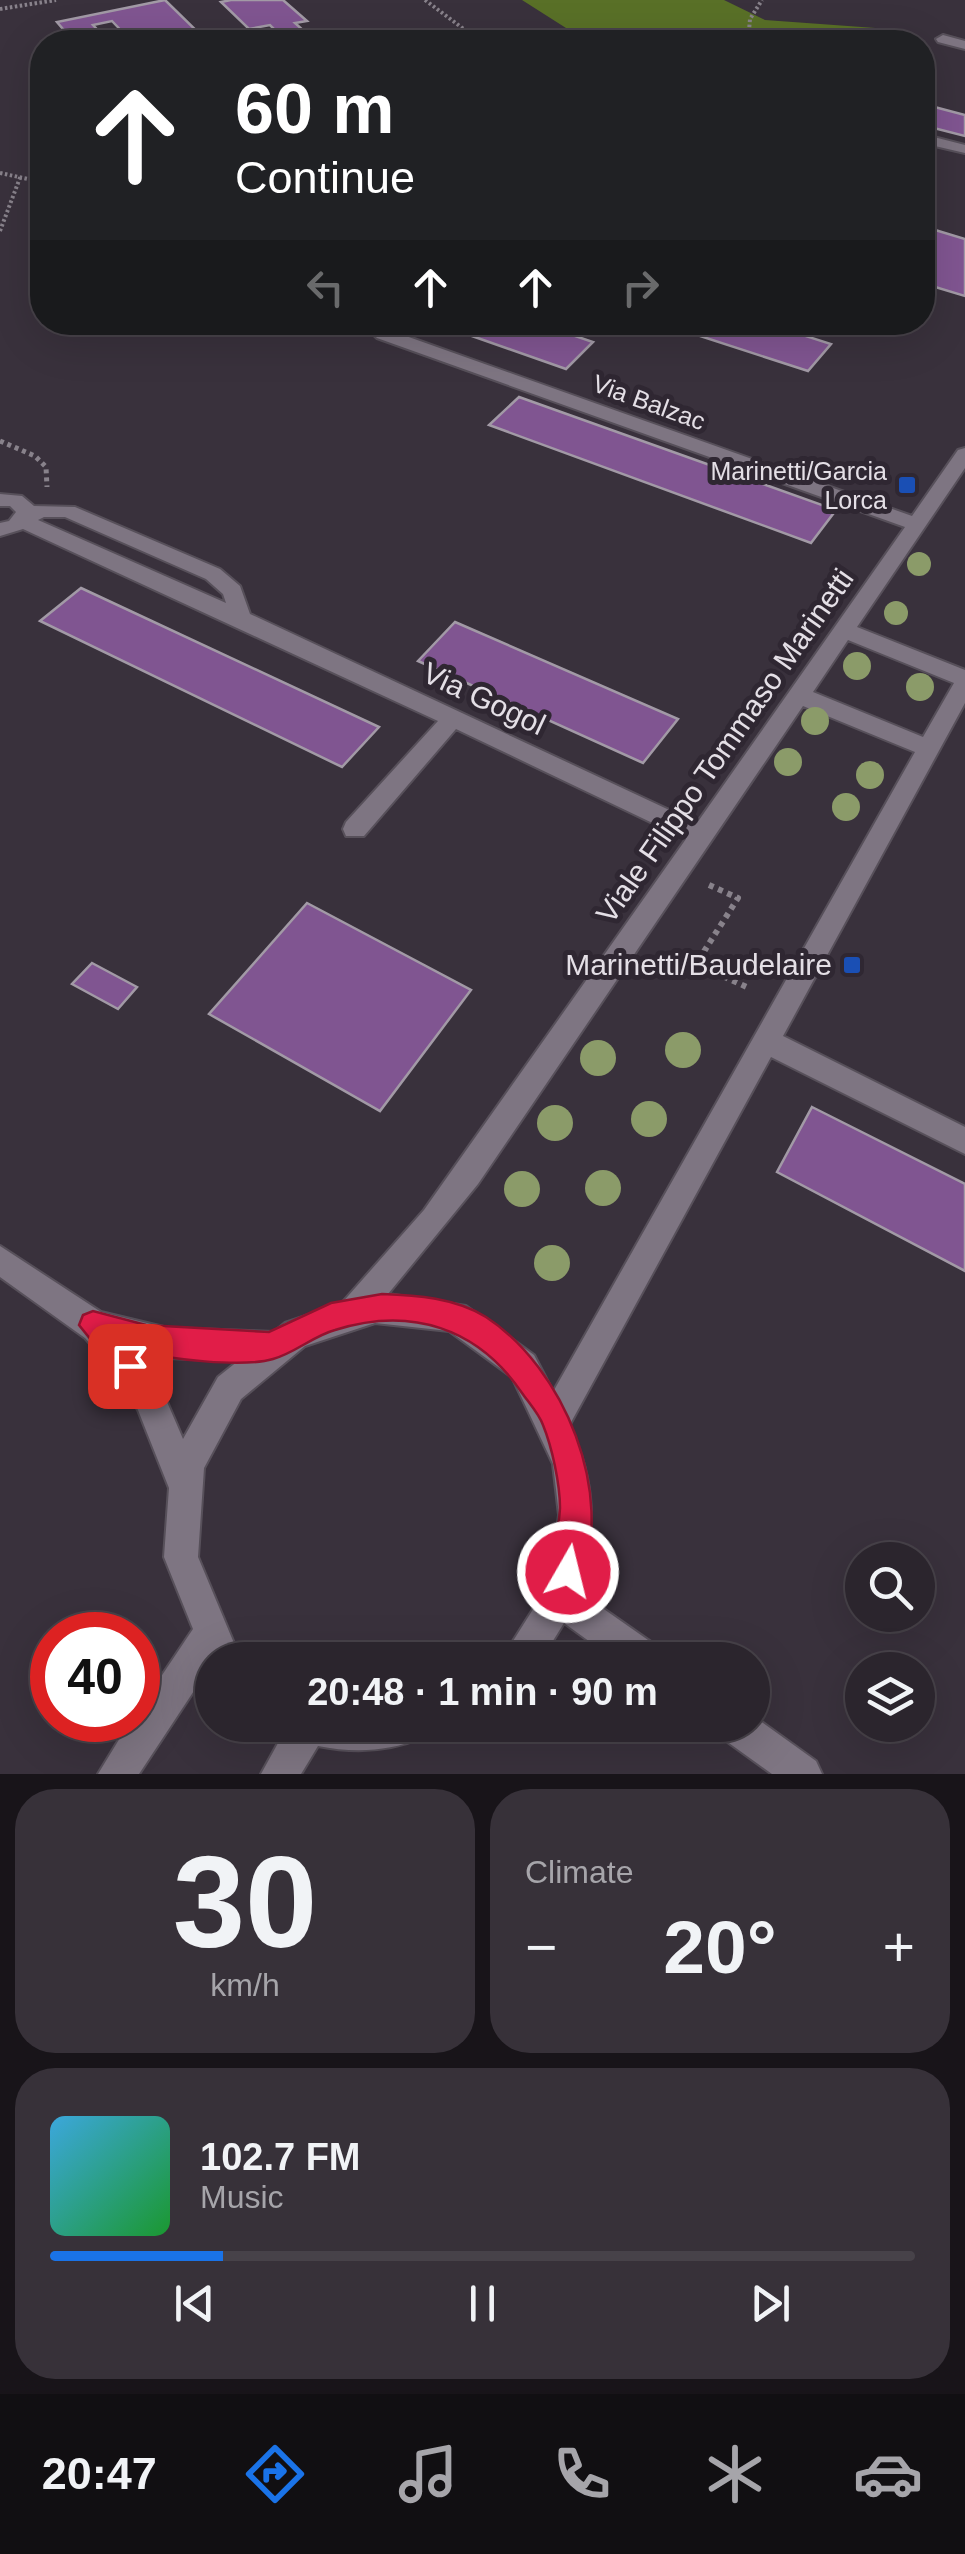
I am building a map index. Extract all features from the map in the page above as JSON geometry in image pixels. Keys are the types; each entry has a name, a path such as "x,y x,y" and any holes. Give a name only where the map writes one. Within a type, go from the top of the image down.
{"street":[{"path":"943,39 965,45"},
{"path":"935,141 965,149"},
{"name":"Via Balzac","path":"386,335 916,524"},
{"name":"Viale Filippo Tommaso Marinetti","path":"353,1311 434,1220 468,1174 965,454"},
{"name":"Via Gogol","path":"0,500 15,500 25,506 22,521 240,618 702,836"},
{"path":"0,530 48,510 68,512 213,574 233,591 240,618"},
{"path":"556,1418 965,681 845,632"},
{"path":"800,696 927,748"},
{"path":"355,829 453,718"},
{"path":"764,1040 965,1140"},
{"path":"0,1260 93,1325 142,1384 163,1425 183,1482"},
{"path":"212,1642 191,1598 180,1551 183,1482 196,1442 215,1405 270,1346 311,1325 353,1311 426,1310 474,1326 516,1359 556,1418 572,1475 574,1550 559,1598 533,1642"},
{"path":"93,1325 168,1343 270,1346"},
{"path":"559,1598 620,1642"},
{"path":"116,1774 195,1674"},
{"path":"280,1774 299,1742"},
{"path":"759,1742 803,1774"}],"path":[{"path":"0,9 56,0"},
{"path":"425,0 465,30"},
{"path":"749,30 750,19 762,0"},
{"path":"0,173 30,178"},
{"path":"0,232 20,175"},
{"path":"0,441 35,456 46,467 48,510"},
{"path":"696,880 738,898 696,964 749,988"}],"green space":[{"path":"522,0 724,0 765,20 903,30 569,30"}],"building":[{"path":"165,0 196,30 121,30 112,21 93,25 98,30 64,30 57,22"},
{"path":"283,0 307,21 295,23 303,30 275,30 270,25 249,29 221,2"},
{"path":"935,107 965,115 965,136 935,128"},
{"path":"935,230 965,239 965,296 935,287"},
{"path":"469,335 572,335 593,342 566,369"},
{"path":"697,335 803,335 831,344 808,371"},
{"path":"519,397 836,510 811,543 489,425"},
{"path":"81,588 379,727 342,767 40,621"},
{"path":"455,622 678,719 643,763 418,661"},
{"path":"307,903 471,990 380,1111 209,1014"},
{"path":"92,963 137,987 118,1009 72,984"},
{"path":"812,1107 965,1184 965,1271 777,1172"}],"place":[{"name":"Marinetti/Garcia Lorca","path":"907,485"},
{"name":"Marinetti/Baudelaire","path":"852,965"}],"route":[{"path":"130,1366 93,1325 168,1343 270,1346 331,1317 353,1311 402,1307 451,1315 496,1340 516,1359 556,1418 575,1501 574,1550 568,1572"}]}
